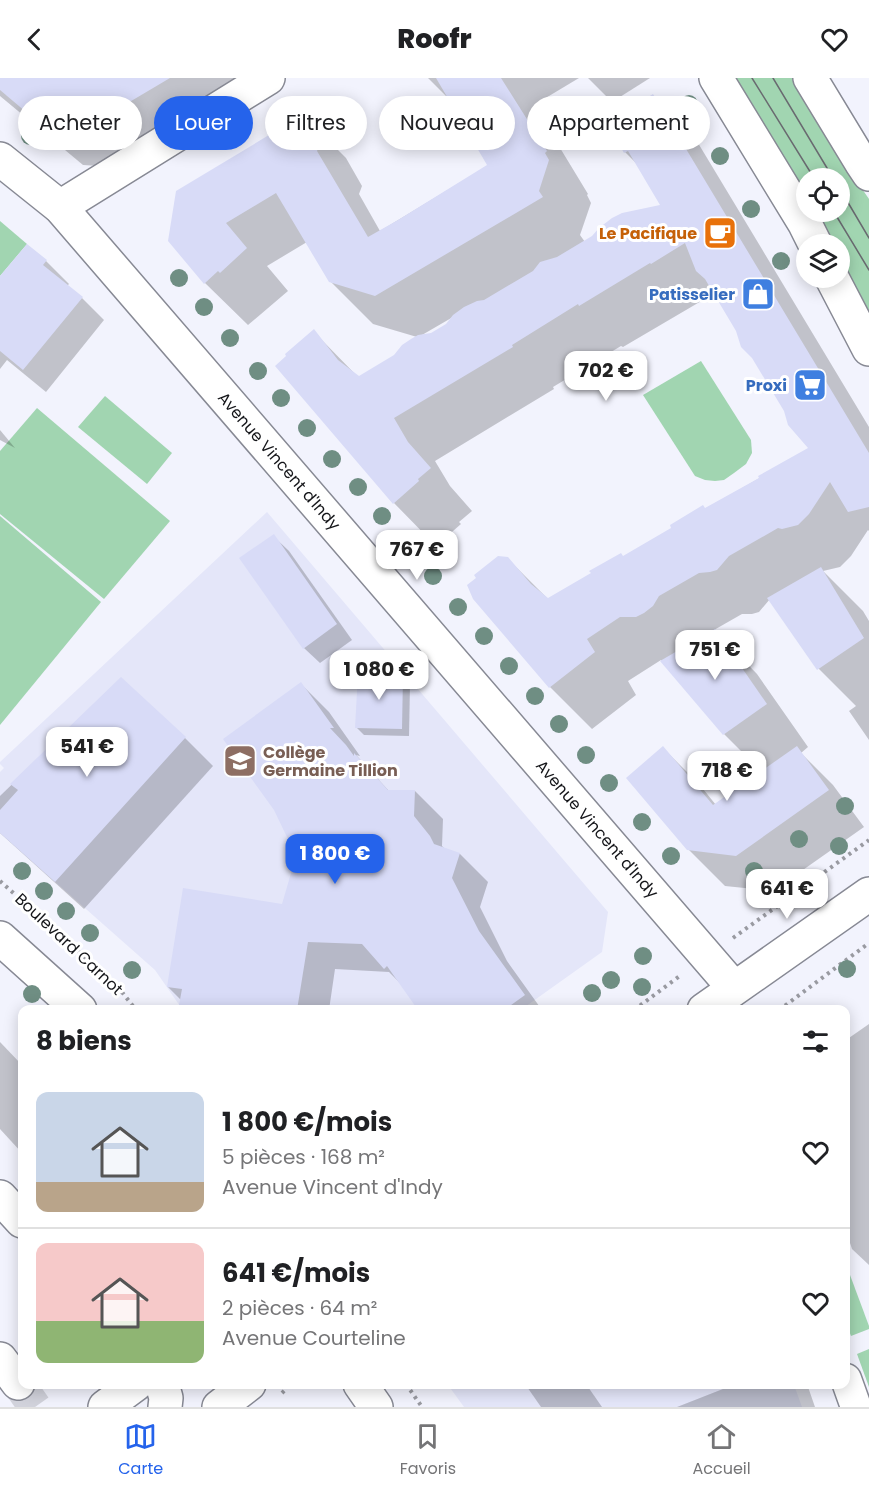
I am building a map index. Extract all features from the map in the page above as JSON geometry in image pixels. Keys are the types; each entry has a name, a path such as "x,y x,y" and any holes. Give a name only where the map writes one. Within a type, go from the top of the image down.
{"main road":[{"path":"60,207 268,78"},
{"path":"716,78 810,234"},
{"path":"810,78 869,174"},
{"name":"Avenue Vincent d'Indy","path":"0,159 60,207 707,956 734,999"},
{"path":"837,288 869,349"},
{"path":"718,1005 734,999 869,894"},
{"path":"0,938 74,1005"},
{"path":"0,1197 18,1217"},
{"path":"105,1407 129,1389"},
{"path":"163,1389 165,1407"},
{"path":"219,1407 242,1389"},
{"path":"363,1389 376,1407"}],"street":[{"path":"850,1389 856,1407"}],"path":[{"path":"641,1005 869,840"},
{"name":"Boulevard Carnot","path":"0,881 118,987 132,1005"},
{"path":"785,1005 869,943"},
{"path":"283,1392 286,1389"},
{"path":"409,1389 422,1407"}],"shaded area":[{"name":"Collège Germaine Tillion","path":"267,512 608,912 602,952 528,1005 179,1005 155,970 0,833 0,772 4,768 0,762"},
{"path":"451,1389 795,1389 802,1407 464,1407"}],"green space":[{"path":"733,78 792,78 848,168 796,168 796,184"},
{"path":"850,171 869,199 869,317 850,280 850,234 825,234 819,222 850,222"},
{"path":"0,221 27,244 0,276"},
{"path":"701,361 751,440 752,453 746,464 724,480 705,480 695,476 643,395"},
{"path":"105,396 172,453 147,484 78,427"},
{"path":"37,408 170,521 104,599 0,514 0,451"},
{"path":"0,516 101,602 0,725"},
{"path":"850,1275 869,1326 869,1329 851,1336"},
{"path":"869,1349 869,1387 857,1354"}],"building":[{"path":"0,78 170,78 140,96 18,96 18,105 0,90"},
{"path":"436,78 501,78 512,96 447,96"},
{"path":"515,100 527,119 527,150 547,151 545,153 549,160 539,191 543,197 375,296 329,282 276,193 226,223 247,248 220,273 218,271 204,284 168,241 176,191 244,150 253,150 253,145 265,137 265,150 317,150 368,237 487,165 478,150 515,150"},
{"path":"622,150 687,150 869,453 869,507 848,512 830,482 809,514 798,525 778,528 729,556 717,570 699,573 659,596 653,606 644,613 636,617 620,617 587,639 595,652 549,688 473,599 467,585 476,578 474,575 498,556 508,557 531,584 548,598 591,573 589,571 621,553 623,556 671,528 670,525 703,505 705,508 808,448 788,425 784,411 752,358 741,347 736,331 705,279 696,271 685,243 579,306 578,304 512,345 513,347 394,418 408,442 431,468 393,504 275,366 286,356 285,354 314,329 338,360 359,376 394,355 411,339 418,335 431,333 446,324 464,307 484,300 533,271 540,262 557,257 592,236 612,218 622,213 660,205 628,151 624,153"},
{"path":"27,244 47,260 43,265 83,297 23,370 0,351 0,276"},
{"path":"274,534 337,624 303,649 239,558"},
{"path":"821,567 864,638 817,670 767,598"},
{"path":"715,629 767,704 723,735 660,661"},
{"path":"358,673 403,675 402,729 355,728"},
{"path":"121,677 186,737 55,882 0,833 0,810 18,790 10,784"},
{"path":"301,682 334,728 330,728 388,790 415,790 414,816 434,844 460,853 452,878 479,931 525,995 511,1005 414,1005 387,966 384,969 362,944 308,942 298,1005 179,1005 182,989 167,987 183,888 282,904 296,856 274,810 223,739"},
{"path":"663,746 713,805 797,746 829,790 736,856 687,850 626,778"}],"tunnel":[{"path":"22,1389 35,1407"}],"tram line":[{"path":"752,78 808,168"},
{"path":"773,78 827,168"},
{"path":"850,206 869,238"},
{"path":"840,222 869,270"}],"place":[{"name":"Le Pacifique","path":"720,233"},
{"name":"Patisselier","path":"758,294"},
{"name":"Proxi","path":"810,385"},
{"name":"Collège Germaine Tillion","path":"240,761"}]}
